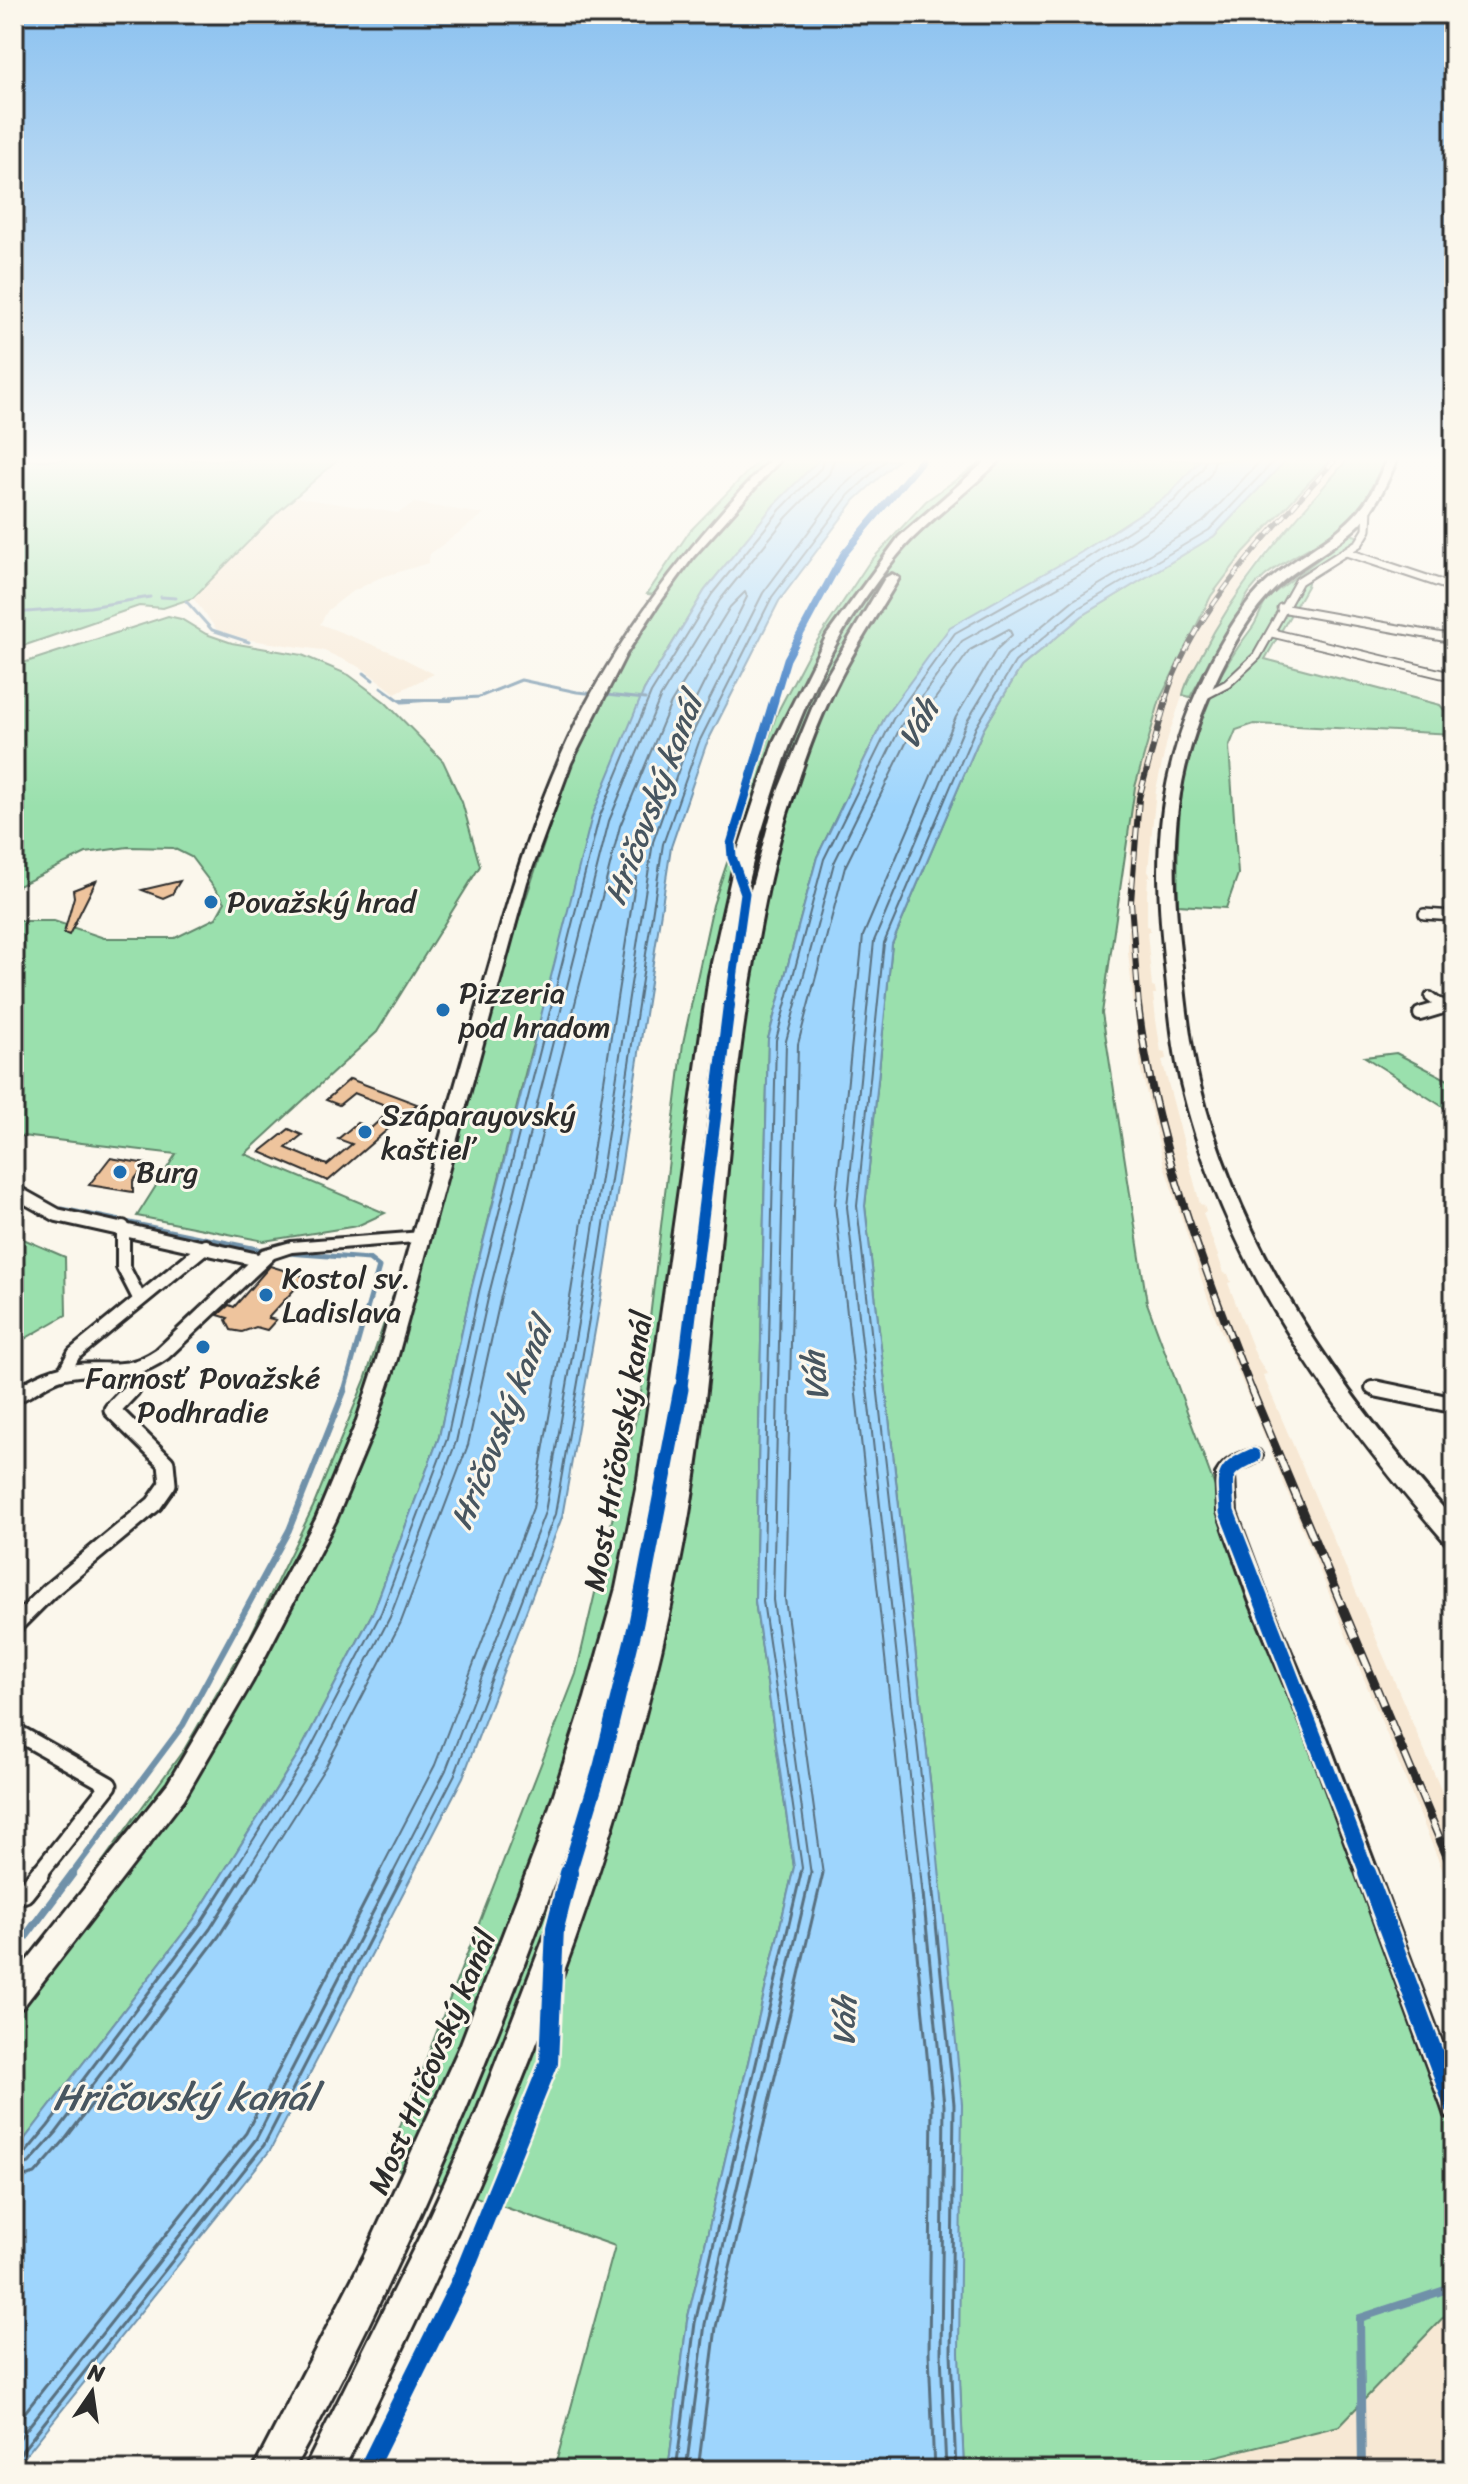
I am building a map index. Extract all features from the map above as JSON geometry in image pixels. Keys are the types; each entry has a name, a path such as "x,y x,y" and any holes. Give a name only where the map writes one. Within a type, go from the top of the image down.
{"highway":[{"name":"Most Hričovský kanál","path":"272,2470 372,2279 490,2015 543,1879 592,1726 622,1615 659,1431 701,1084 720,960 744,852 762,797 809,684 862,595 878,576"},
{"name":"Most Hričovský kanál","path":"323,2470 411,2296 529,2028 580,1887 626,1736 658,1604 687,1448 726,1084 743,958 767,853 788,784 835,672 877,599 896,576"}],"main road":[{"path":"14,1998 176,1791 303,1569 365,1426 422,1237 537,828 588,709 671,576"},
{"path":"1285,576 1265,591 1239,626 1200,698 1168,793 1164,842 1174,973 1191,1085 1235,1210 1302,1336 1373,1441 1454,1536"}],"street":[{"path":"1200,698 1233,679 1257,656 1272,633 1281,608 1299,581 1307,576"},
{"path":"1418,576 1454,588"},
{"path":"1281,608 1454,639"},
{"path":"1272,633 1454,677"},
{"path":"1431,917 1454,916"},
{"path":"1430,997 1448,1005"},
{"path":"1420,1014 1448,1005"},
{"path":"14,1191 57,1215 258,1260"},
{"path":"123,1231 123,1267 139,1298"},
{"path":"14,1397 41,1380 65,1371 134,1371 162,1354 258,1260 291,1247 422,1237"},
{"path":"65,1371 74,1354 206,1246"},
{"path":"14,1626 48,1592 154,1504 168,1484 166,1463 112,1410 132,1389 134,1371"},
{"path":"1372,1388 1454,1405"},
{"path":"1253,1456 1231,1466 1225,1474 1227,1512 1259,1600 1316,1735 1454,2107"},
{"path":"14,1731 109,1785 24,1893 14,1887"}],"shaded area":[{"path":"215,576 386,576 350,593 328,610 320,624 391,652 434,674 395,693 362,668 322,650 250,640 217,630 193,598"},
{"path":"1226,576 1249,576 1188,680 1168,737 1156,790 1148,871 1151,877 1148,877 1147,926 1150,932 1147,932 1152,987 1156,994 1153,994 1156,1020 1161,1052 1165,1053 1166,1059 1162,1060 1200,1204 1204,1205 1206,1212 1203,1213 1256,1356 1267,1374 1263,1375 1454,1820 1454,1898 1208,1299 1164,1165 1141,1070 1128,952 1130,816 1160,699 1211,596"},
{"path":"1454,2306 1454,2470 1160,2470 1339,2426"}],"green space":[{"path":"14,576 215,576 193,598 163,608 139,606 14,649"},
{"path":"659,576 716,576 644,690 530,1054 471,1290 439,1437 374,1610 300,1751 194,1919 14,2153 14,1977 42,1945 185,1748 250,1637 313,1507 365,1380 569,769 607,685 664,596 647,594"},
{"path":"860,576 1053,576 886,715 817,857 768,1039 755,1601 794,1867 687,2321 668,2470 554,2470 615,2246 385,2165 576,1674 640,1401 683,1043 713,905 777,713 807,656"},
{"path":"1148,576 1226,576 1211,596 1160,699 1135,787 1102,1013 1147,1303 1454,2134 1454,2306 1339,2426 1160,2470 964,2470 933,1807 865,1206 892,944 983,730 1021,667 1082,616"},
{"path":"1266,576 1247,595 1190,697 1183,695 1217,627 1249,577"},
{"path":"1296,576 1310,576 1265,659 1440,705 1454,721 1454,734 1254,724 1236,730 1229,747 1238,874 1226,908 1178,905 1177,865 1182,793 1197,726 1229,661 1269,597"},
{"path":"168,616 232,643 302,655 349,675 385,702 443,761 462,802 480,866 377,1032 245,1154 385,1213 357,1226 264,1241 137,1216 176,1154 14,1135 14,921 54,921 104,938 175,938 216,918 225,902 191,857 173,848 128,847 86,853 14,888 14,666"},
{"path":"1396,1053 1454,1083 1454,1114 1365,1057"},
{"path":"14,1235 65,1257 66,1315 14,1345"}],"water":[{"name":"Hričovský kanál","path":"716,576 798,576 779,601 706,745 671,847 601,1297 562,1517 463,1777 271,2149 14,2470 14,2153 194,1919 300,1751 374,1610 439,1437 471,1290 592,816 644,690"},
{"name":"Váh","path":"1040,576 1148,576 1082,616 1021,667 983,730 892,944 865,1206 933,1807 962,2104 959,2353 964,2470 668,2470 687,2321 794,1867 755,1601 768,1039 817,857 886,715 950,627"}],"building":[{"path":"96,881 69,935 64,933 74,897 73,890"},
{"path":"180,881 172,894 163,898 142,890"},
{"name":"Száparayovský kaštieľ","path":"350,1079 417,1104 328,1181 260,1152 289,1129 302,1135 286,1148 327,1165 352,1144 338,1139 357,1123 371,1128 393,1108 354,1093 339,1105 326,1100"},
{"name":"Burg","path":"110,1158 147,1164 133,1181 133,1192 89,1185"},
{"name":"Kostol sv. Ladislava","path":"270,1266 306,1277 268,1318 276,1320 267,1330 256,1327 242,1332 231,1330 226,1320 228,1318 218,1315 229,1305 234,1307"}],"waterway":[{"path":"14,613 90,607 150,597"},
{"path":"161,597 176,598"},
{"path":"186,601 212,630 249,642"},
{"path":"364,673 373,680"},
{"path":"433,700 479,697 521,680 577,692 645,699"},
{"path":"381,687 402,702 433,700"},
{"path":"400,700 433,700"},
{"path":"433,700 451,700"},
{"path":"62,1209 262,1250"},
{"path":"288,1253 369,1259 379,1267 344,1391"},
{"path":"71,1875 183,1725 289,1530 345,1389"},
{"path":"14,1952 73,1873"},
{"path":"1362,2470 1360,2318 1454,2287"}],"railway":[{"path":"1165,702 1194,636 1234,576"},
{"path":"1139,1007 1131,902 1139,798 1166,700"},
{"path":"1138,1005 1145,1055 1168,1153 1199,1249 1252,1391"},
{"path":"1251,1389 1454,1873"}],"cycle path":[{"path":"367,2470 459,2284 549,2063 558,1909 601,1766 636,1623 680,1397 713,1116 745,893 732,857 731,844 787,659 832,576"},
{"path":"1253,1456 1231,1466 1225,1474 1227,1512 1259,1600 1316,1735 1454,2107"}],"place":[{"name":"Považský hrad","path":"211,902"},
{"name":"Pizzeria pod hradom","path":"443,1010"},
{"name":"Száparayovský kaštieľ","path":"365,1132"},
{"name":"Burg","path":"120,1172"},
{"name":"Kostol sv. Ladislava","path":"266,1295"},
{"name":"Farnosť Považské Podhradie","path":"203,1347"}]}
